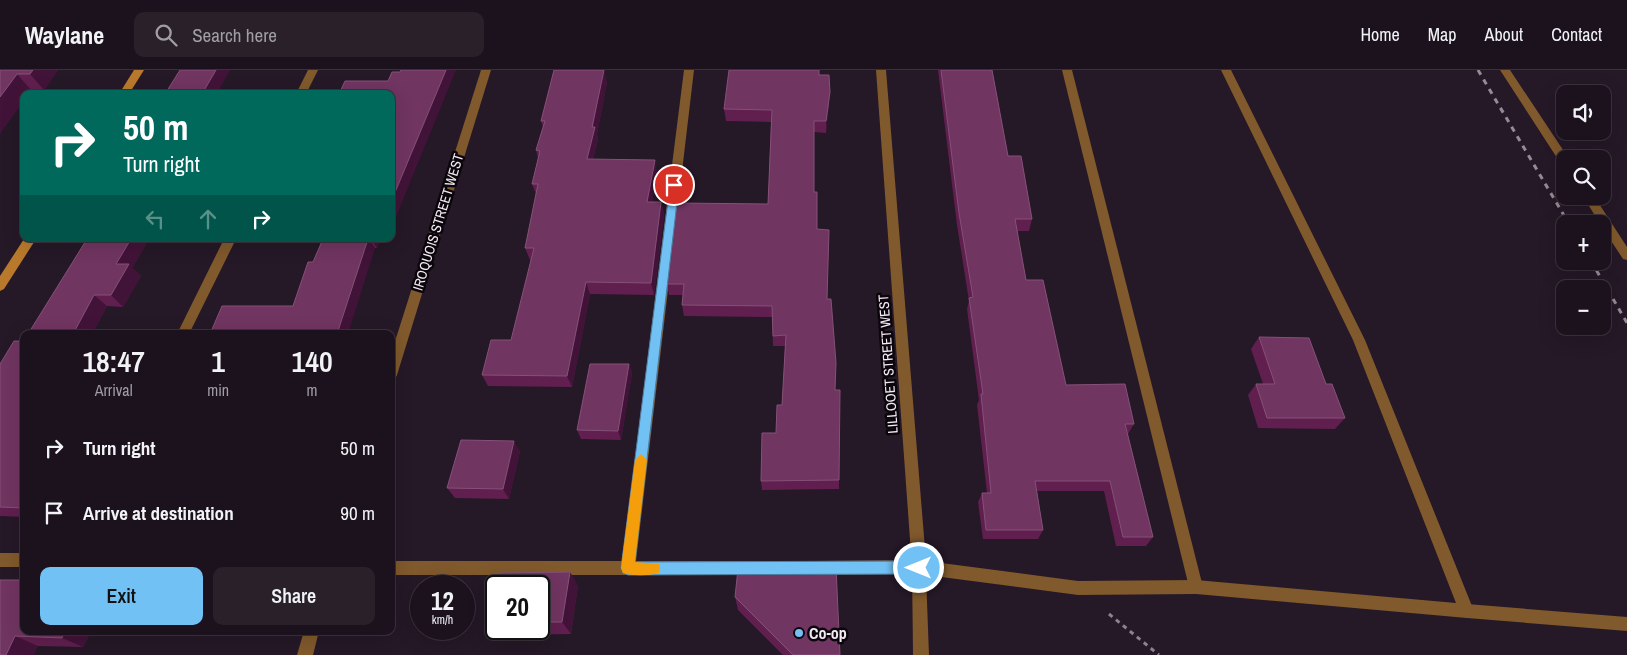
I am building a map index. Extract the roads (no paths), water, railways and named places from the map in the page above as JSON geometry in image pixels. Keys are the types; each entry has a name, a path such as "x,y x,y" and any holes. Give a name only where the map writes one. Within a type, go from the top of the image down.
{"street":[{"path":"126,90 139,70"},
{"path":"303,90 313,70"},
{"name":"IROQUOIS STREET WEST","path":"395,362 486,70"},
{"path":"628,568 688,70"},
{"name":"LILLOOET STREET WEST","path":"881,70 919,568 921,655"},
{"path":"1067,70 1196,587"},
{"path":"1226,70 1359,340 1467,610"},
{"path":"1506,70 1558,150"},
{"path":"1594,205 1627,256"},
{"path":"0,286 28,242"},
{"path":"185,330 229,242"},
{"path":"0,560 20,560"},
{"path":"395,568 919,568 1078,588 1196,587 1627,624"},
{"path":"305,655 311,635"}],"railway":[{"path":"1478,70 1564,215"},
{"path":"1596,270 1627,323"}],"place":[{"name":"Co-op","path":"799,633"}]}
